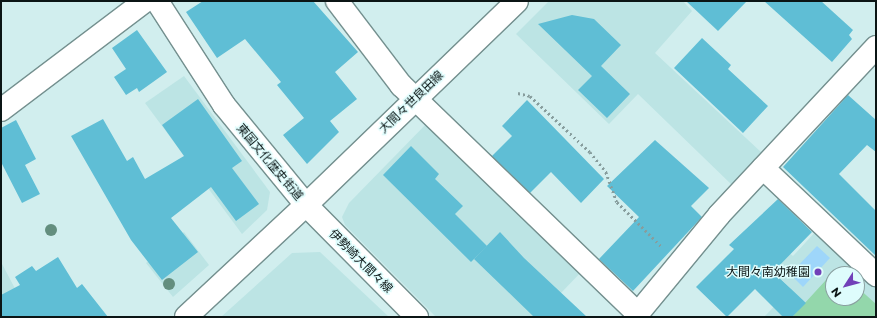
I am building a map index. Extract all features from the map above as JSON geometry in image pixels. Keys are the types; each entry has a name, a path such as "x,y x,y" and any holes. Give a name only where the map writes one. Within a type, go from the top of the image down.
{"main road":[{"path":"1,110 145,1"},
{"name":"東国文化歴史街道","path":"157,1 224,106 306,205 186,317"},
{"path":"337,1 380,62 414,98 641,314 678,263 763,168 876,46"},
{"name":"大間々世良田線","path":"306,205 414,98 517,1"},
{"path":"763,168 876,275"},
{"name":"伊勢崎大間々線","path":"306,205 417,317"}],"path":[{"path":"518,93 530,96 590,152 606,172 617,202 678,263"}],"shaded area":[{"path":"549,1 683,1 692,11 655,53 762,153 732,185 638,94 609,124 516,34"},
{"path":"184,76 270,192 267,210 242,234 145,103"},
{"path":"431,119 584,269 538,317 436,317 345,225 342,217 349,203"},
{"name":"大間々南幼稚園","path":"818,229 856,266 825,266 825,306 865,306 865,275 876,286 876,317 764,317 791,289 772,270 788,252 793,256"},
{"path":"184,232 209,265 173,297 146,263"},
{"path":"320,252 389,317 221,317 292,253"},
{"path":"1,262 30,317 1,317"}],"green space":[{"path":"825,281 825,306 865,306 865,294 876,304 876,317 792,317"}],"water":[{"path":"817,246 830,258 803,287 790,274"}],"building":[{"path":"203,1 313,1 358,52 335,72 357,99 330,121 339,132 307,164 283,135 304,118 277,85 281,82 245,39 217,58 186,12"},
{"path":"686,1 747,1 718,31"},
{"path":"764,1 821,1 853,30 849,35 852,39 832,62"},
{"path":"572,15 594,19 621,45 601,66 630,94 607,118 578,90 592,76 538,24"},
{"path":"137,30 167,72 139,92 137,88 126,95 114,77 126,69 112,48"},
{"path":"702,38 731,65 728,69 768,106 743,133 674,68"},
{"path":"848,95 876,120 876,152 867,145 839,174 876,211 876,256 783,167"},
{"path":"198,99 242,161 232,168 259,204 236,221 211,187 171,218 198,252 162,280 131,240 71,136 103,119 127,161 133,157 145,179 184,156 162,125"},
{"path":"527,100 604,179 581,203 551,172 530,193 492,156 512,136 502,126"},
{"path":"16,120 36,159 25,165 40,194 22,203 1,162 1,128"},
{"path":"655,140 709,188 691,206 702,217 633,291 599,259 639,217 607,186"},
{"path":"411,146 439,174 435,179 463,206 455,214 487,246 471,262 383,175"},
{"path":"778,199 812,232 773,272 806,303 792,317 783,317 755,289 727,317 696,287 734,249 729,245"},
{"path":"500,232 524,258 587,317 534,317 474,259"},
{"path":"58,257 77,288 82,284 108,317 1,317 1,295 20,285 15,277 32,266 36,271"}],"place":[{"name":"大間々南幼稚園","path":"818,272"}]}
